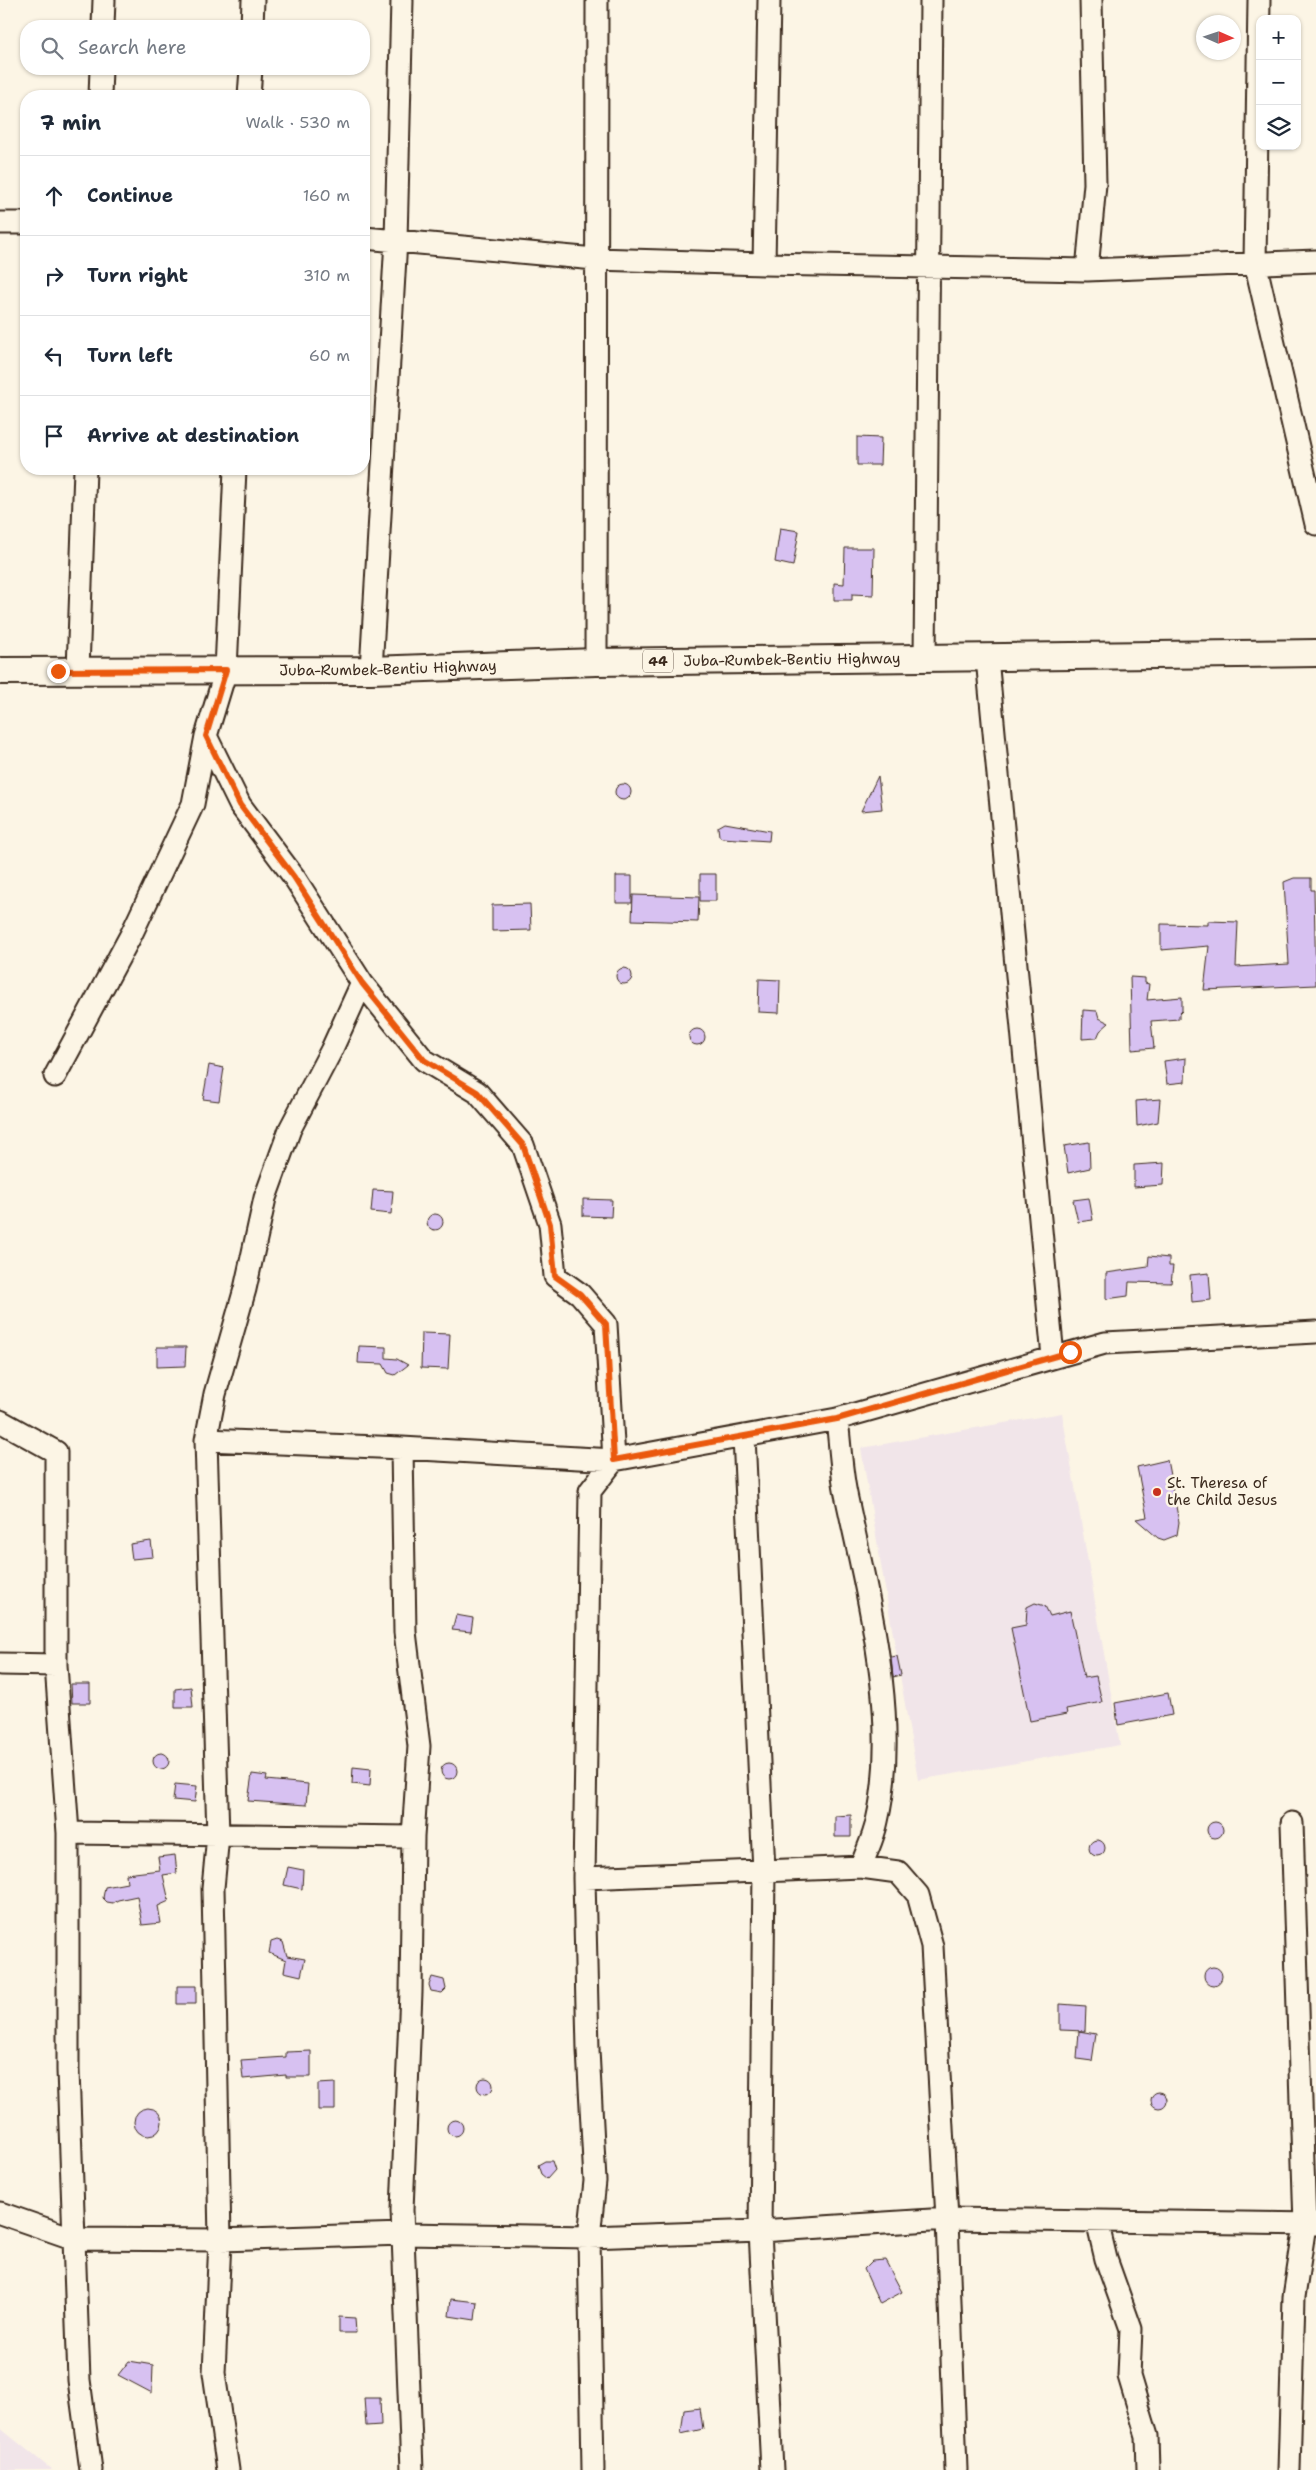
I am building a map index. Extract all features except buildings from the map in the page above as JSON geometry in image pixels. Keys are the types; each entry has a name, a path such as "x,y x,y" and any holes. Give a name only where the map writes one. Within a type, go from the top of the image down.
{"main road":[{"name":"Juba-Rumbek-Bentiu Highway","path":"0,671 371,670 596,662 1316,653"}],"street":[{"path":"103,20 104,0"},
{"path":"252,20 253,0"},
{"path":"371,670 396,240 402,0"},
{"path":"596,662 595,259 597,0"},
{"path":"764,264 769,0"},
{"path":"925,659 931,0"},
{"path":"1087,270 1095,184 1091,0"},
{"path":"1258,0 1255,262 1316,524"},
{"path":"100,90 101,75"},
{"path":"250,75 250,90"},
{"path":"0,223 20,224"},
{"path":"370,238 595,259 928,268 1087,270 1316,261"},
{"path":"78,670 85,475"},
{"path":"55,1076 131,935 193,804 206,736 226,670 234,475"},
{"path":"987,658 1053,1357"},
{"path":"206,736 240,805 294,877 362,983 424,1060 477,1092 523,1145 550,1224 555,1276 580,1294 606,1324 614,1460 590,1490 584,1878 588,2050 595,2181 589,2237 593,2470"},
{"path":"228,2470 214,2373 220,2240 213,1888 218,1835 206,1440 215,1394 245,1289 265,1198 290,1129 331,1051 362,983"},
{"path":"206,1440 402,1448 614,1460 837,1419 1105,1343 1316,1332"},
{"path":"837,1419 846,1492 863,1567 884,1709 884,1765 877,1821 861,1867"},
{"path":"0,1421 56,1452 56,1665 68,1833 68,2070 79,2380 91,2470"},
{"path":"744,1436 764,1871 760,2231 772,2470"},
{"path":"402,1448 406,1632 419,1746 413,1837 411,1992 402,2210 412,2470"},
{"path":"0,1664 56,1665"},
{"path":"1289,2470 1294,2297 1310,2224 1292,1823"},
{"path":"68,1833 413,1837"},
{"path":"584,1878 861,1867 898,1872 918,1895 932,1946 947,2219 956,2470"},
{"path":"0,2213 75,2238 220,2240 403,2234 589,2237 760,2231 947,2219 1310,2224"},
{"path":"1097,2221 1106,2260 1131,2329 1129,2376 1147,2436 1148,2470"}],"shaded area":[{"path":"1062,1413 1120,1745 918,1780 861,1448"},
{"path":"0,2428 52,2470 0,2470"}],"place":[{"name":"St. Theresa of the Child Jesus","path":"1157,1492"}],"route":[{"path":"58,671 226,670 206,736 240,805 294,877 362,983 424,1060 477,1092 523,1145 550,1224 555,1276 580,1294 606,1324 614,1460 837,1419 1070,1352"}]}
